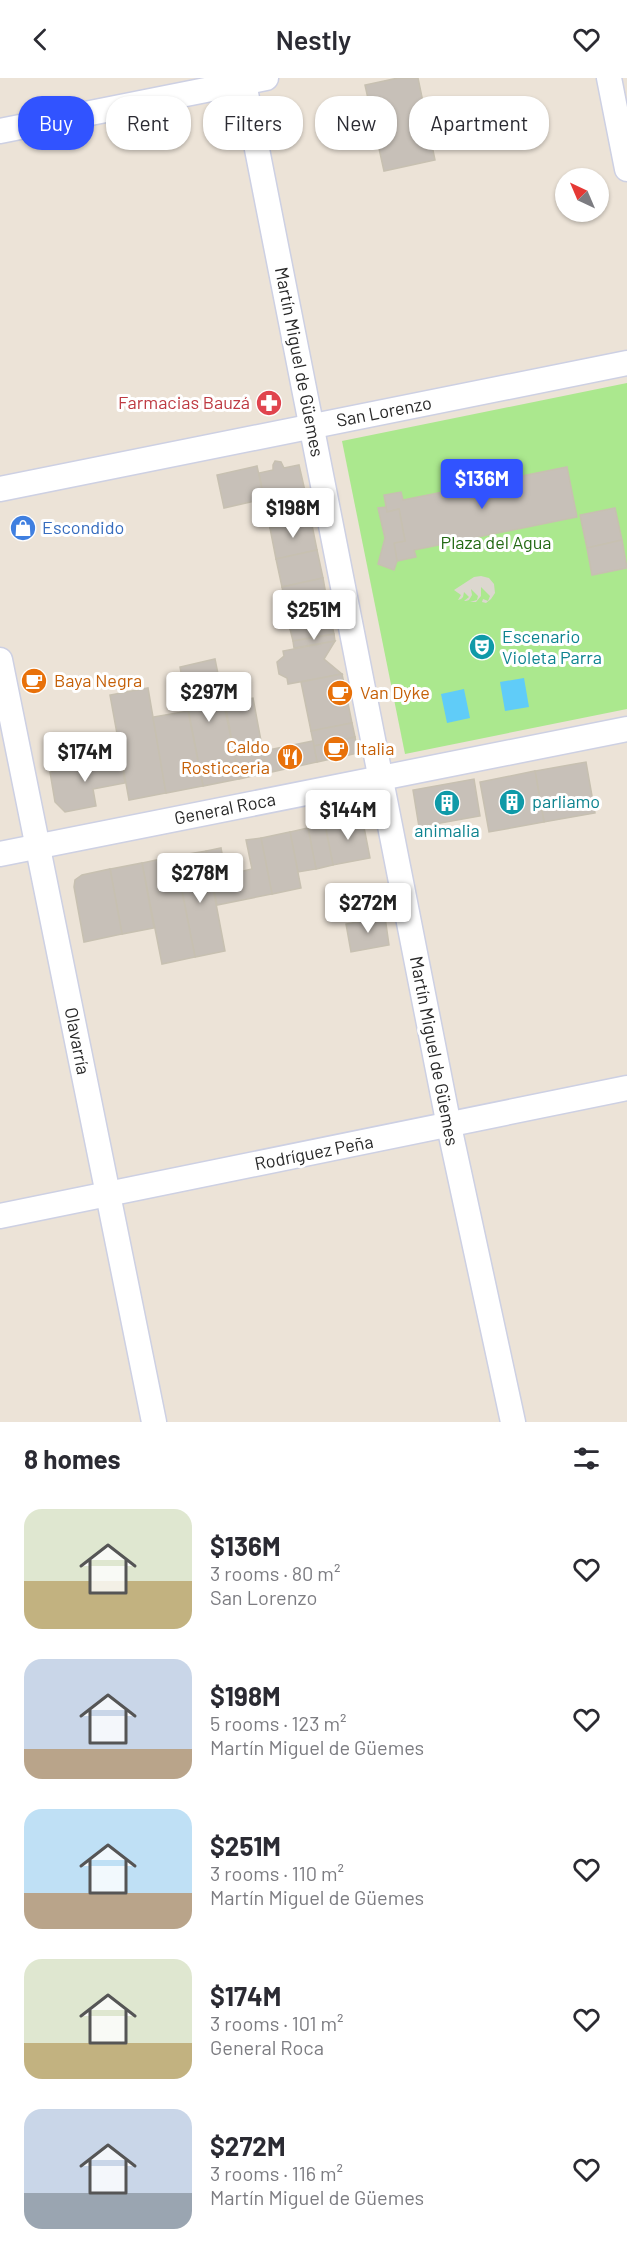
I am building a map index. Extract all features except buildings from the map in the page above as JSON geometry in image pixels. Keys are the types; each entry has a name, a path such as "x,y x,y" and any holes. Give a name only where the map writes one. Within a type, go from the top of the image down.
{"street":[{"path":"609,78 627,169"},
{"path":"0,132 251,80"},
{"name":"Martín Miguel de Güemes","path":"251,80 312,427 449,1126 513,1422"},
{"name":"San Lorenzo","path":"0,489 627,363"},
{"name":"Olavarría","path":"0,660 154,1422"},
{"name":"General Roca","path":"0,854 627,729"},
{"name":"Rodríguez Peña","path":"0,1216 627,1088"}],"green space":[{"name":"Plaza del Agua","path":"627,383 627,709 405,754 342,441"}],"shaded area":[{"path":"474,577 489,578 494,584 495,593 491,599 486,603 482,602 483,599 488,601 490,596 481,587 481,596 476,602 470,602 477,600 478,596 471,589 472,595 469,600 464,601 469,597 464,592 463,597 458,600 461,595 454,590"}],"water":[{"path":"524,678 529,707 505,711 500,682"},
{"path":"464,689 470,718 447,723 441,694"}],"place":[{"name":"Farmacias Bauzá","path":"269,403"},
{"name":"Escondido","path":"23,528"},
{"name":"Escenario Violeta Parra","path":"482,647"},
{"name":"Baya Negra","path":"34,681"},
{"name":"Van Dyke","path":"340,693"},
{"name":"Italia","path":"336,749"},
{"name":"Caldo Rosticceria","path":"290,757"},
{"name":"parliamo","path":"512,802"},
{"name":"animalia","path":"447,803"}]}
